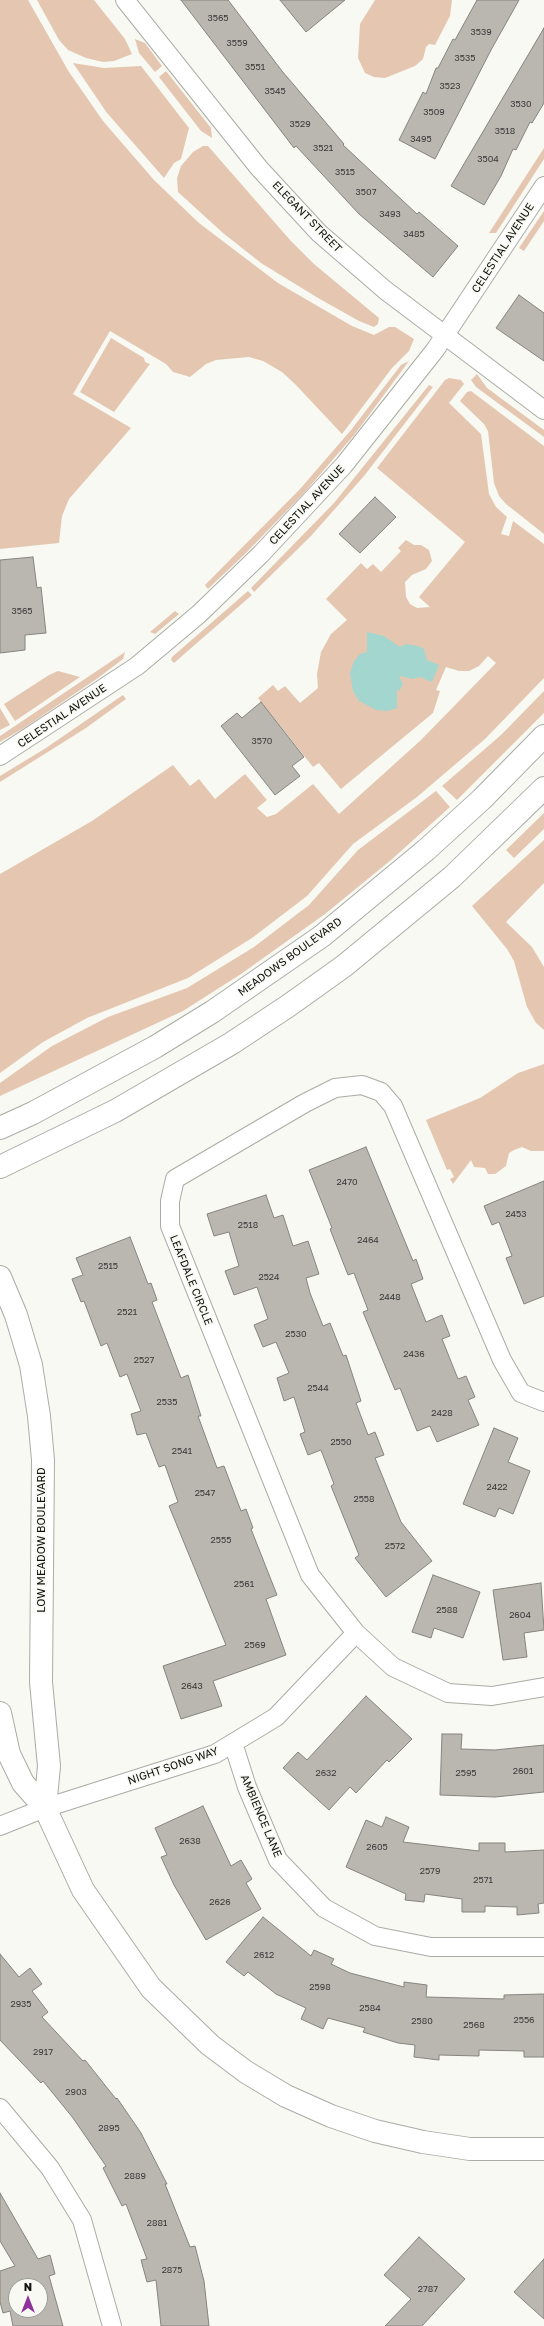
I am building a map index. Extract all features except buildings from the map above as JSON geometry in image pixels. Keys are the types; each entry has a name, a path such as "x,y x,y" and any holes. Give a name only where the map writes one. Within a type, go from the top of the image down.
{"main road":[{"name":"MEADOWS BOULEVARD","path":"0,1128 33,1113 155,1047 212,1012 316,940 373,896 426,850 482,799 544,736"},
{"path":"0,1168 115,1112 232,1043 288,1006 344,966 446,882 508,826 544,788"},
{"name":"LOW MEADOW BOULEVARD","path":"0,1277 16,1315 31,1365 39,1416 43,1460 41,1682 49,1766 45,1808"},
{"name":"LOW MEADOW BOULEVARD","path":"0,1713 9,1754 23,1783 45,1808 82,1890 150,1988 179,2018 210,2045 246,2072 292,2099 330,2116 375,2131 423,2142 470,2149 544,2149"}],"street":[{"name":"ELEGANT STREET","path":"125,0 260,168 319,233 385,290 445,337 544,410"},
{"name":"CELESTIAL AVENUE","path":"0,756 137,666 199,614 261,554 344,465 445,337 544,186"},
{"name":"LEAFDALE CIRCLE","path":"544,1402 521,1393 502,1360 393,1106 381,1092 362,1085 335,1088 305,1103 175,1179 170,1201 170,1226 310,1575 356,1633 393,1668 448,1693 492,1696 544,1687"},
{"name":"NIGHT SONG WAY","path":"0,1826 45,1808 215,1754 276,1717 356,1633"},
{"name":"AMBIENCE LANE","path":"233,1743 247,1787 278,1860 324,1908 375,1936 431,1947 544,1948"},
{"path":"0,2108 50,2168 82,2220 112,2326"}],"shaded area":[{"path":"0,0 28,0 69,72 103,121 154,180 199,223 278,283 352,326 374,335 389,327 395,327 414,339 409,351 392,368 342,434 295,384 282,372 263,361 249,357 216,360 206,364 190,377 173,372 166,364 110,331 73,394 131,428 69,499 62,516 59,543 0,549"},
{"path":"37,0 94,0 125,39 132,54 114,61 103,62 86,58 68,50 59,40"},
{"path":"375,0 452,0 450,16 435,45 429,44 426,47 423,59 415,66 385,78 374,77 365,73 358,58 360,24"},
{"path":"135,39 145,43 162,66 155,72 139,53"},
{"path":"73,63 104,68 141,66 189,128 181,159 174,163 164,178 107,113"},
{"path":"166,71 211,128 212,138 201,131 159,77"},
{"path":"203,146 208,146 290,240 314,264 379,318 378,324 374,327 359,321 261,263 223,233 178,192 177,178 181,166 193,152"},
{"path":"544,148 544,159 496,233 489,233"},
{"path":"544,211 544,221 524,251 519,248"},
{"path":"111,338 144,358 145,362 150,364 114,412 80,392"},
{"path":"409,361 355,434 304,493 246,553 208,589 205,585 300,489 351,430 401,365"},
{"path":"477,374 487,388 544,430 544,437 476,387 471,380"},
{"path":"449,378 461,380 464,384 449,403 481,434 489,494 496,507 507,517 501,534 509,536 513,521 544,544 544,678 485,739 417,797 353,844 307,896 252,938 188,978 87,1018 43,1042 0,1073 0,874 92,821 173,765 190,786 199,779 215,799 245,774 267,800 257,808 267,817 276,814 313,784 339,814 421,740 496,663 488,656 479,666 469,671 459,671 446,667 436,690 440,691 433,713 341,789 319,763 313,767 258,698 273,685 278,691 285,686 300,703 318,688 317,674 321,652 331,634 347,620 326,599 361,563 367,569 373,564 381,572 401,551 398,548 406,540 414,545 421,545 429,550 432,561 426,569 412,575 405,582 406,597 410,604 417,608 430,607 419,597 465,542 377,468 445,380"},
{"path":"429,385 433,387 364,476 311,536 254,592 251,588 334,503"},
{"path":"471,391 544,446 544,534 506,504 499,496 494,483 488,431 484,424 460,401 467,392"},
{"path":"248,591 252,595 174,663 171,660 172,657"},
{"path":"175,611 179,614 155,634 150,632"},
{"path":"125,652 123,659 98,678 24,728 0,742 0,736"},
{"path":"58,671 80,677 15,721 4,704 49,675"},
{"path":"544,691 544,713 457,800 442,786 501,735"},
{"path":"123,695 126,699 86,728 0,782 0,776 46,748"},
{"path":"0,708 10,725 0,730"},
{"path":"436,791 450,807 391,860 325,914 241,974 183,1011 0,1096 0,1083 52,1046 108,1017 187,988 254,947 309,905 358,850"},
{"path":"544,813 544,829 514,858 506,850"},
{"path":"544,840 544,883 506,922 532,947 544,967 544,1030 536,1023 527,1007 514,961 507,949 472,906"},
{"path":"544,1064 544,1151 531,1151 522,1147 514,1150 509,1153 506,1166 495,1174 488,1174 485,1168 474,1167 471,1160 453,1184 450,1179 454,1177 450,1169 447,1170 426,1120 480,1098 518,1073"}],"water":[{"path":"367,632 384,636 400,647 406,644 418,646 424,649 427,660 439,665 432,682 420,677 412,679 400,676 399,677 403,684 400,690 397,690 397,708 387,711 376,710 359,701 353,691 350,673 354,661 360,654 367,652"}]}
